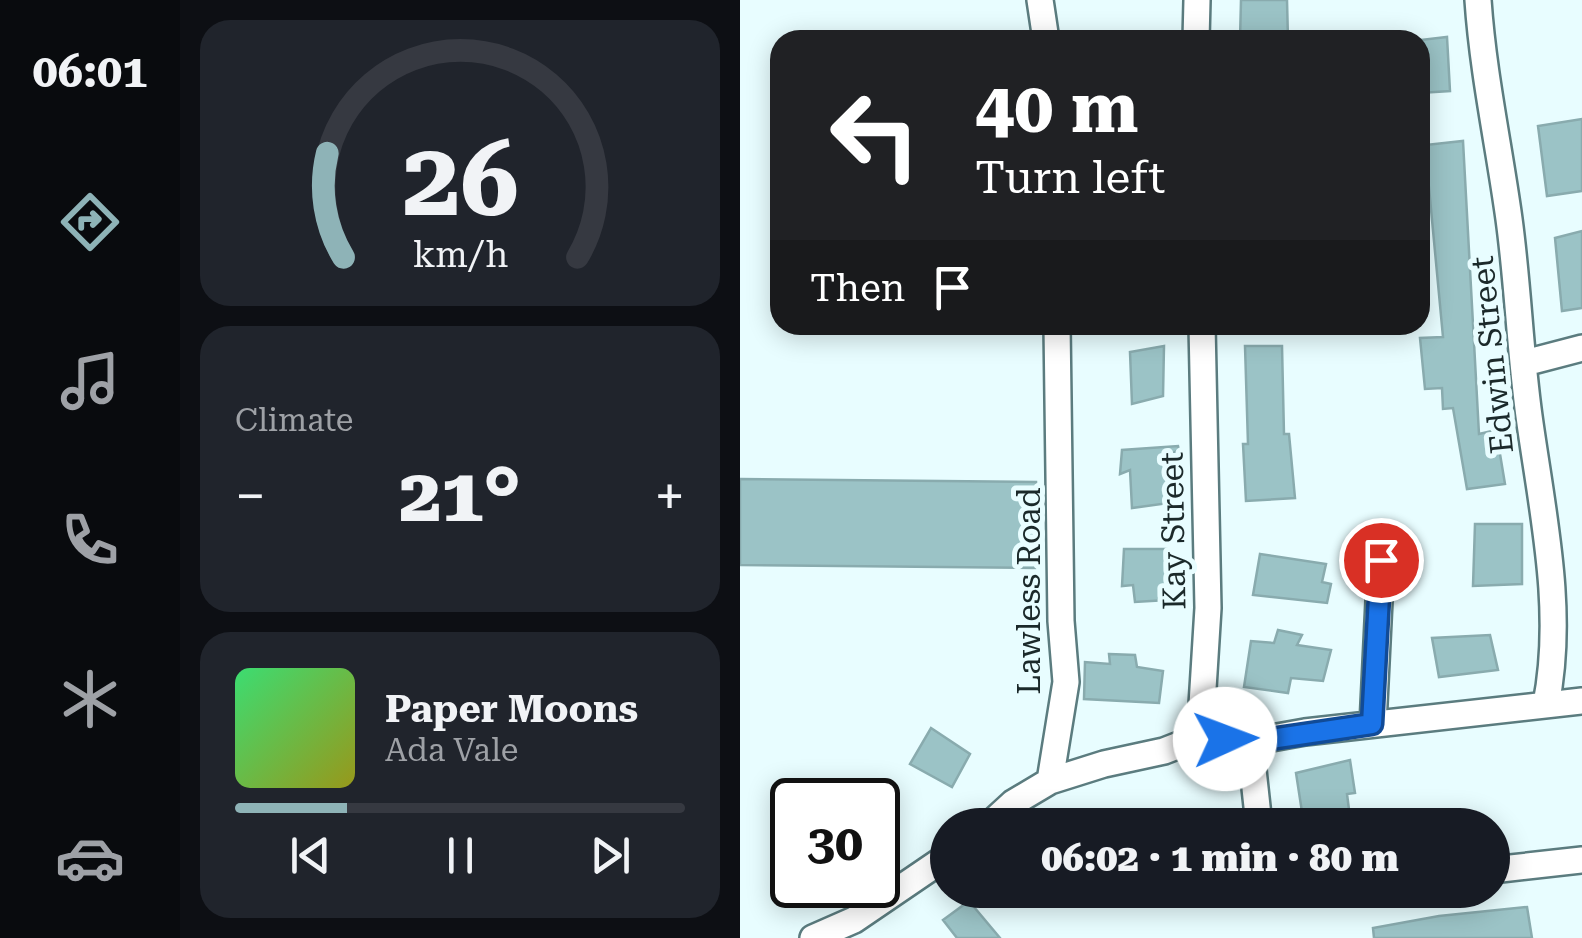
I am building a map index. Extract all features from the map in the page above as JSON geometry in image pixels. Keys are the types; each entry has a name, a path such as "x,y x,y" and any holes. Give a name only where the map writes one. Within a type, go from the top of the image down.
{"street":[{"path":"1040,0 1044,30"},
{"path":"1196,30 1197,0"},
{"name":"Edwin Street","path":"1478,0 1549,554 1554,668 1546,704"},
{"name":"Lawless Road","path":"1050,781 1066,682 1061,621 1058,335"},
{"name":"Kay Street","path":"1200,737 1208,608 1202,335"},
{"path":"1524,363 1582,348"},
{"path":"1372,724 1381,560"},
{"path":"1008,808 1050,781 1104,764 1164,752 1200,737 1250,742 1582,700"},
{"path":"1250,742 1257,808"},
{"path":"1510,868 1582,860"},
{"path":"814,938 854,920 930,868"}],"building":[{"path":"1241,0 1287,0 1288,30 1240,30"},
{"path":"1447,37 1450,91 1430,92 1430,39"},
{"path":"1582,119 1582,191 1547,196 1538,126"},
{"path":"1463,141 1479,434 1496,430 1505,484 1467,489 1453,408 1443,409 1442,388 1425,389 1420,338 1443,337 1430,198 1430,144"},
{"path":"1582,231 1582,308 1562,311 1555,238"},
{"path":"1164,346 1163,396 1132,404 1130,352"},
{"path":"1245,346 1282,346 1284,434 1289,434 1295,498 1246,501"},
{"path":"1178,446 1179,450 1171,454 1169,503 1132,508 1130,470 1120,474 1122,450"},
{"path":"740,479 1036,482 1035,568 740,565"},
{"path":"1475,524 1522,524 1522,584 1473,586"},
{"path":"1124,549 1168,549 1167,600 1135,602 1133,585 1122,586"},
{"path":"1260,554 1326,564 1322,582 1331,584 1327,603 1253,595"},
{"path":"1278,630 1302,635 1297,645 1331,650 1323,681 1291,678 1288,693 1244,687 1251,641 1274,643"},
{"path":"1490,635 1498,670 1439,677 1432,638"},
{"path":"1109,654 1135,655 1137,667 1163,671 1159,703 1084,699 1085,662 1110,664"},
{"path":"931,728 970,754 952,787 910,764"},
{"path":"1350,760 1355,793 1347,794 1349,808 1301,808 1296,773"},
{"path":"1527,907 1532,938 1374,938 1373,928"},
{"path":"959,908 975,908 1000,938 957,938 943,920"}],"route":[{"path":"1225,739 1250,742 1372,724 1381,560"}]}
